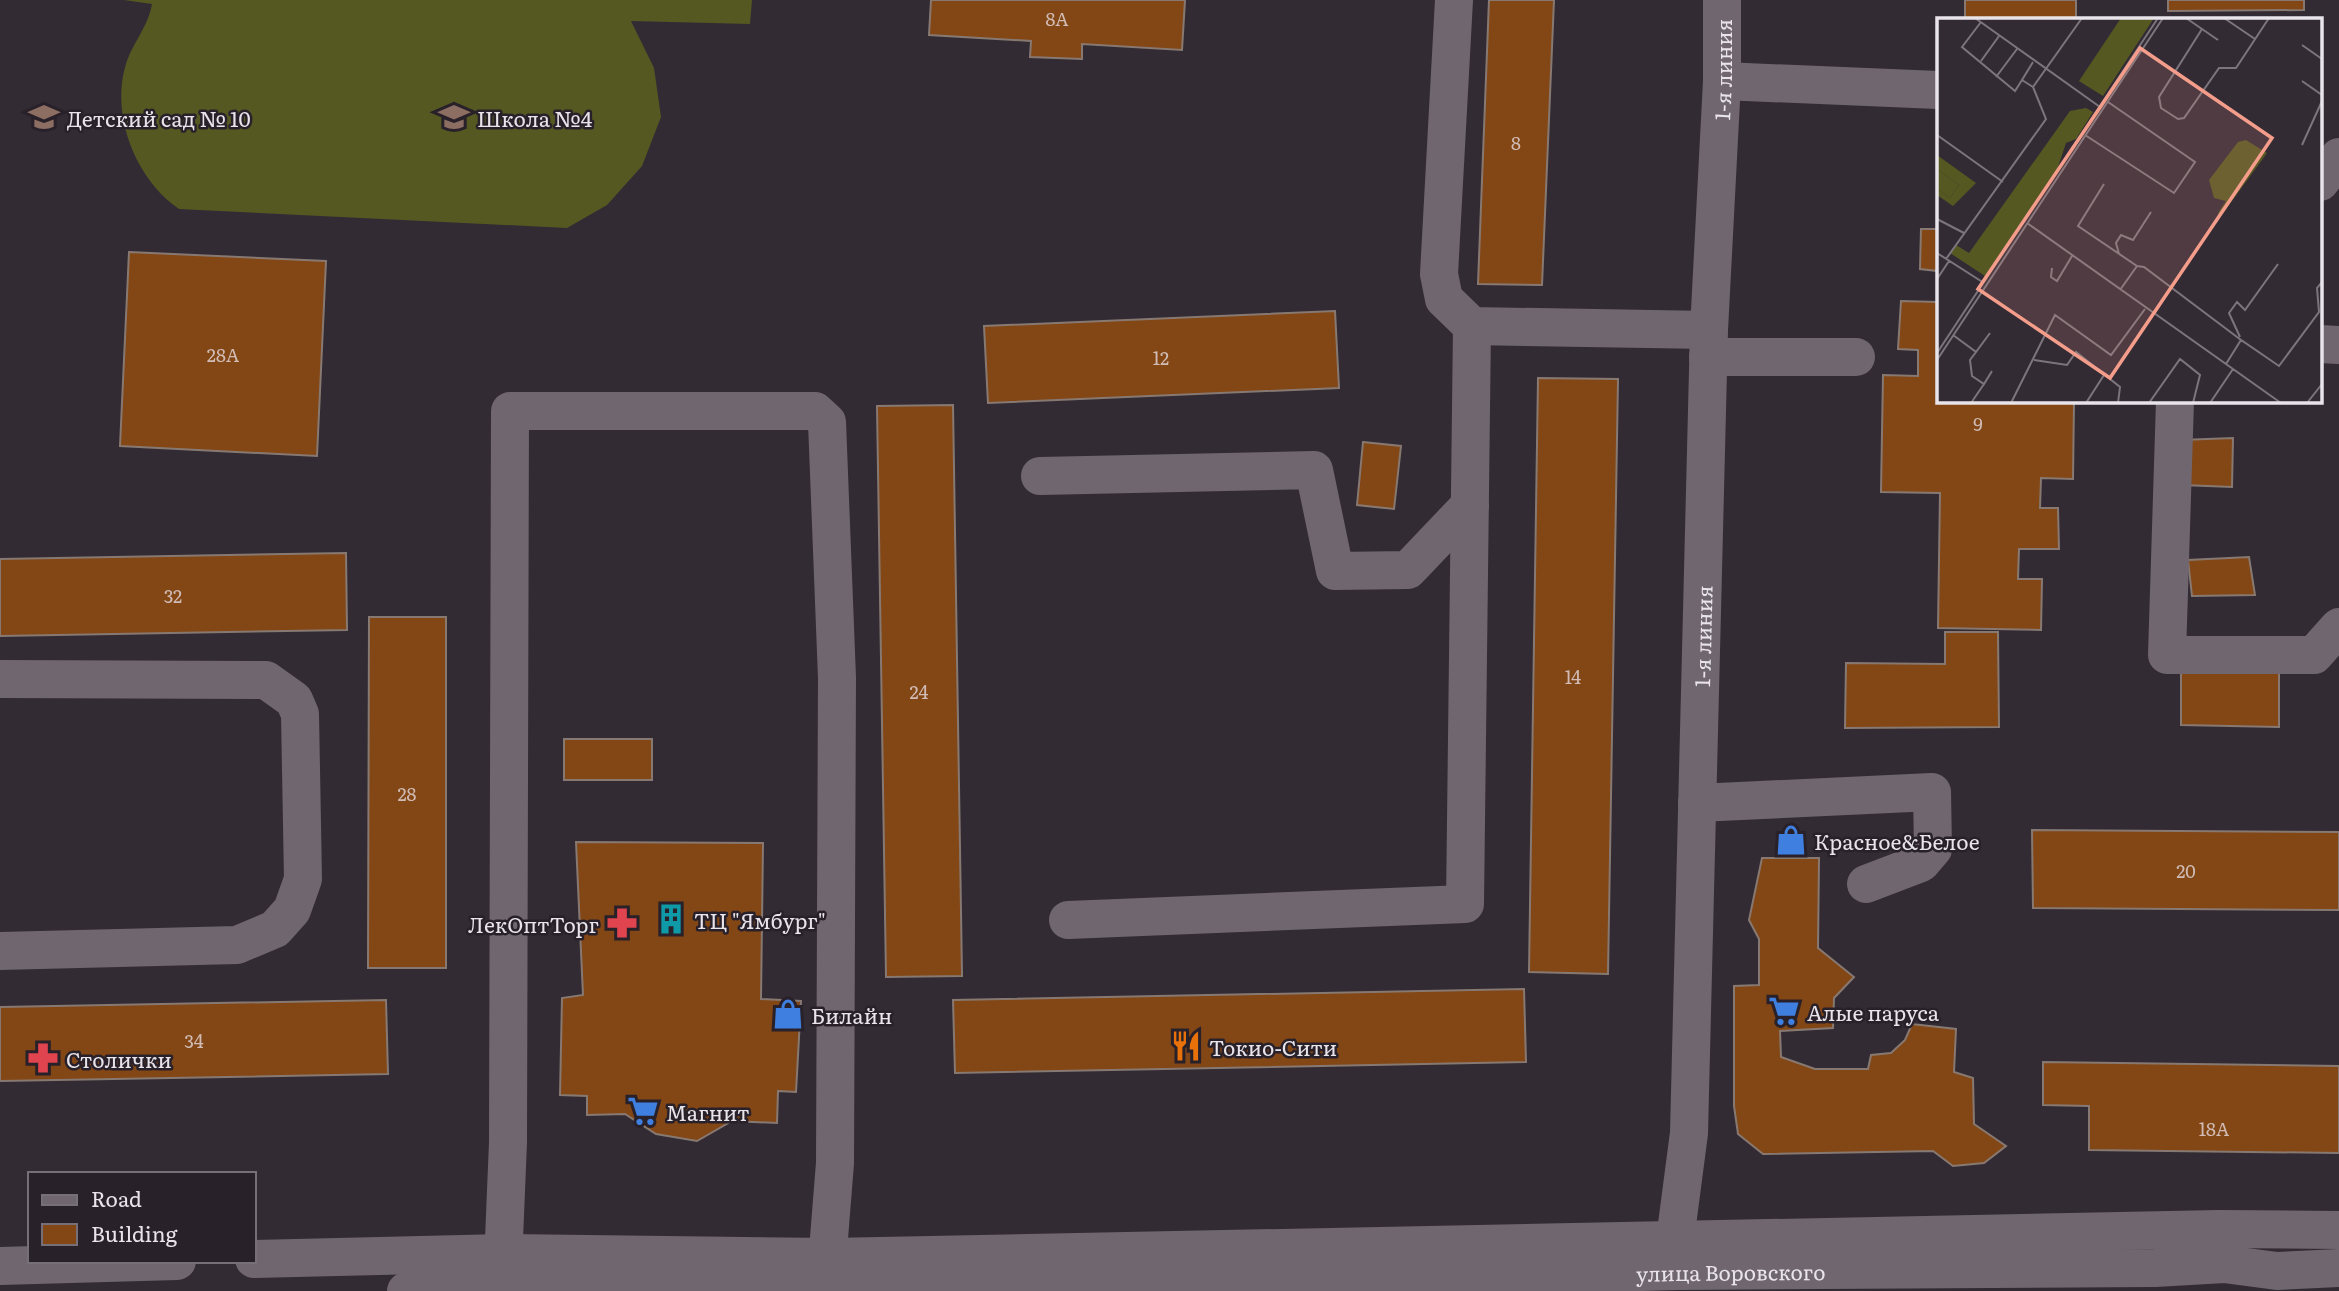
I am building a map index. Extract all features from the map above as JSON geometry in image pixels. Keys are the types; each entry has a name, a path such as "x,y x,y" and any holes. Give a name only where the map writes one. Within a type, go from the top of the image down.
{"street":[{"path":"1454,0 1440,274 1444,299 1472,326 1856,357"},
{"name":"1-я линия","path":"1676,1256 1689,1133 1709,344 1722,81 1722,0"},
{"path":"1722,81 1937,90"},
{"path":"2322,179 2339,158"},
{"path":"1068,920 1465,904 1472,326"},
{"path":"2175,402 2167,655 2314,655 2339,627"},
{"path":"503,1271 509,1004 510,411 815,411 827,422 837,678 835,1163 828,1273"},
{"path":"1040,476 1314,470 1335,571 1408,570 1470,505"},
{"path":"0,679 266,681 294,700 300,714 303,879 292,910 275,929 237,945 0,951"},
{"path":"1697,803 1932,792 1933,849 1921,863 1866,884"},
{"path":"256,1259 503,1271 828,1273 1676,1256 2219,1228 2339,1230"},
{"name":"улица Воровского","path":"1676,1256 2155,1268 2224,1264 2277,1281 2339,1268"},
{"path":"0,1266 106,1263"},
{"path":"406,1291 503,1271 573,1289 828,1273"}],"shaded area":[{"name":"Школа №4","path":"124,0 752,0 750,24 631,21 654,68 661,117 642,166 607,205 567,228 179,209 150,181 130,145 124,125 121,104 126,64 152,4"}],"building":[{"path":"931,0 1185,0 1182,50 1082,44 1082,59 1030,57 1031,41 929,35"},
{"path":"1489,0 1554,0 1542,285 1478,284"},
{"path":"1965,0 2076,0 2076,18 1965,18"},
{"path":"2168,0 2304,0 2304,10 2168,11"},
{"path":"1921,229 1937,229 1937,271 1920,269"},
{"path":"129,252 326,261 317,456 120,446"},
{"path":"1901,301 1937,302 1937,402 2074,402 2073,479 2041,478 2040,508 2058,508 2059,549 2019,549 2018,579 2042,579 2041,630 1938,628 1940,493 1881,492 1883,375 1918,376 1918,350 1898,349"},
{"path":"1335,311 1339,388 988,403 984,326"},
{"path":"1538,378 1618,379 1608,974 1529,972"},
{"path":"953,405 962,976 886,977 877,406"},
{"path":"2233,438 2232,487 2182,485 2181,440"},
{"path":"1363,442 1401,446 1394,509 1357,505"},
{"path":"346,553 347,630 0,636 0,559"},
{"path":"2249,557 2255,595 2192,596 2188,560"},
{"path":"369,617 446,617 446,968 368,968"},
{"path":"1945,632 1998,632 1999,727 1845,728 1846,663 1945,664"},
{"path":"2181,668 2279,669 2279,727 2181,725"},
{"path":"564,739 652,739 652,780 564,780"},
{"path":"2032,830 2339,832 2339,910 2033,908"},
{"name":"ТЦ \"Ямбург\"","path":"576,842 763,843 761,999 801,1001 796,1092 778,1091 777,1123 732,1121 697,1141 656,1134 625,1114 587,1115 587,1096 560,1095 562,998 583,995"},
{"name":"Алые паруса","path":"1762,858 1819,858 1818,948 1854,977 1834,998 1833,1028 1780,1031 1781,1057 1815,1069 1868,1069 1871,1055 1891,1053 1905,1040 1912,1024 1956,1029 1954,1072 1973,1078 1974,1124 2006,1146 1984,1163 1953,1166 1933,1151 1763,1154 1738,1134 1734,1106 1734,986 1759,985 1759,939 1749,920"},
{"path":"1524,989 1526,1062 955,1073 953,1000"},
{"path":"386,1000 388,1074 0,1081 0,1007"},
{"path":"2043,1062 2339,1066 2339,1153 2089,1150 2089,1106 2043,1105"}],"place":[{"name":"Детский сад № 10","path":"44,117"},
{"name":"Школа №4","path":"454,117"},
{"name":"Красное&Белое","path":"1791,840"},
{"name":"ТЦ \"Ямбург\"","path":"671,919"},
{"name":"ЛекОптТорг","path":"622,923"},
{"name":"Алые паруса","path":"1784,1011"},
{"name":"Билайн","path":"788,1014"},
{"name":"Токио-Сити","path":"1186,1046"},
{"name":"Столички","path":"43,1058"},
{"name":"Магнит","path":"643,1111"}]}
